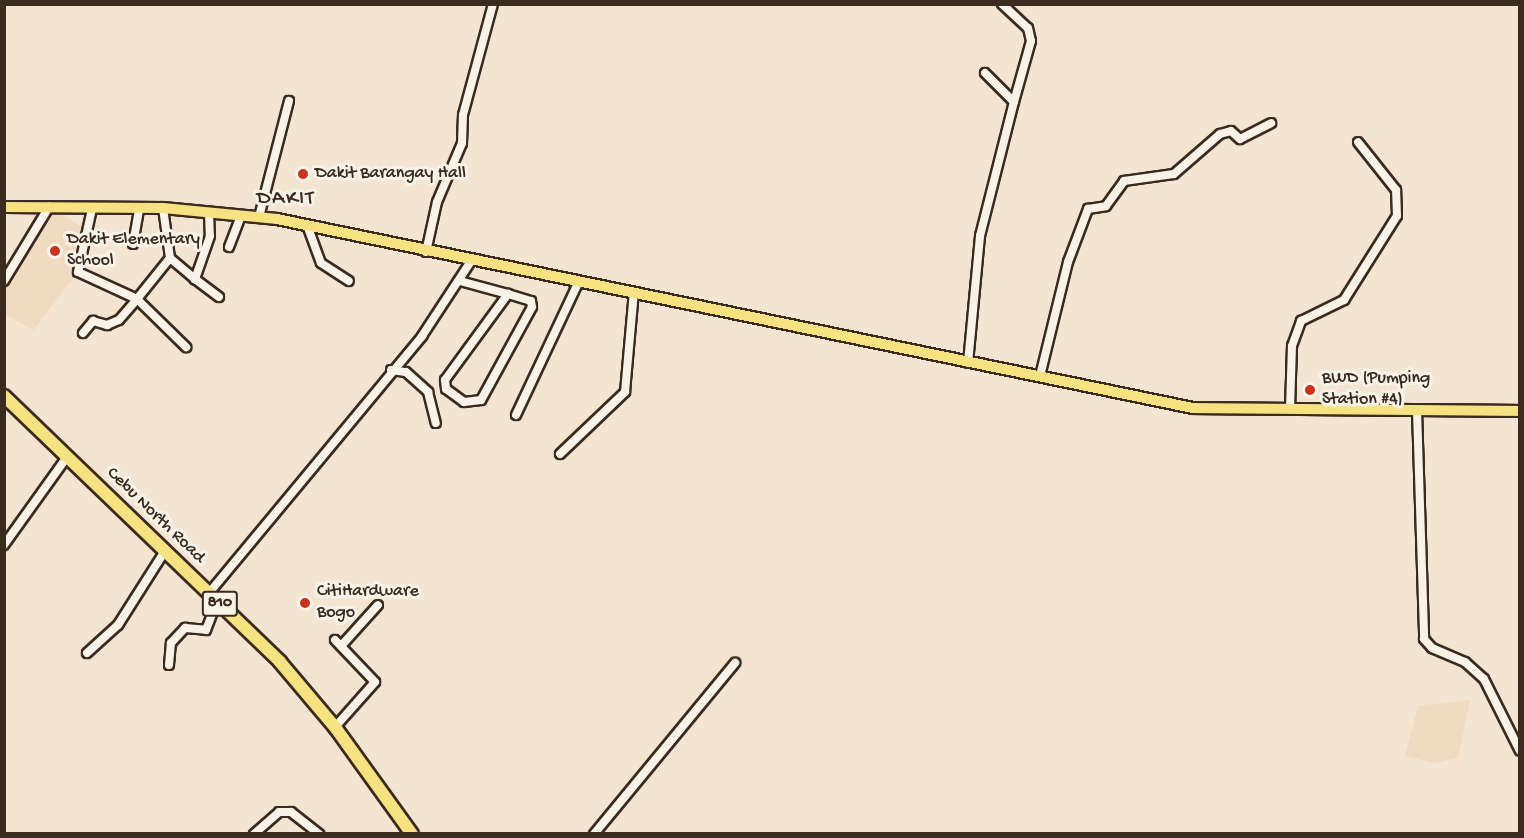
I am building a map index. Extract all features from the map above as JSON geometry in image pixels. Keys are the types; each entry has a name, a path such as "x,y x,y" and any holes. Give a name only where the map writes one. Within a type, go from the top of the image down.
{"highway":[{"name":"Cebu North Road","path":"4,396 213,598 335,727 412,834"}],"main road":[{"path":"4,207 163,208 242,215 307,225 426,252 634,292 1193,408 1520,411"}],"street":[{"path":"426,252 437,202 462,143 463,115 493,4"},
{"path":"968,363 980,236 1030,33 1002,4"},
{"path":"985,73 1014,102"},
{"path":"260,218 289,101"},
{"path":"1040,376 1068,262 1088,209 1106,206 1124,181 1174,174 1220,134 1231,131 1240,138 1271,123"},
{"path":"1290,409 1292,346 1301,321 1344,300 1397,216 1396,190 1358,142"},
{"path":"4,281 49,207"},
{"path":"133,244 139,208"},
{"path":"163,208 170,258 219,297"},
{"path":"92,209 78,272 137,299 186,347"},
{"path":"195,279 210,236 209,212"},
{"path":"229,247 242,215"},
{"path":"307,225 321,263 349,281"},
{"path":"83,333 93,321 107,326 119,320 170,258"},
{"path":"169,665 171,643 185,628 206,630 213,598 391,370 422,336 471,261"},
{"path":"460,281 508,294 531,301 532,307 481,400 464,402 447,389 445,380 508,294"},
{"path":"516,415 578,283"},
{"path":"560,454 625,392 634,292"},
{"path":"391,370 406,372 428,392 436,423"},
{"path":"1417,410 1424,639 1432,648 1465,662 1484,679 1520,751"},
{"path":"4,545 67,457"},
{"path":"87,653 118,625 165,551"},
{"path":"335,727 375,682 338,643 378,605"},
{"path":"594,834 735,663"},
{"path":"254,834 279,812 291,812 319,834"}],"shaded area":[{"name":"Dakit Elementary School","path":"56,211 90,232 79,271 33,330 5,314 4,285 48,214"},
{"path":"1470,700 1458,758 1435,763 1405,756 1418,706"}],"place":[{"name":"Dakit Barangay Hall","path":"303,174"},
{"name":"Dakit Elementary School","path":"55,251"},
{"name":"BWD (Pumping Station #4)","path":"1310,390"},
{"name":"CitiHardware Bogo","path":"305,603"}],"district":[{"name":"DAKIT","path":"286,200"}]}
